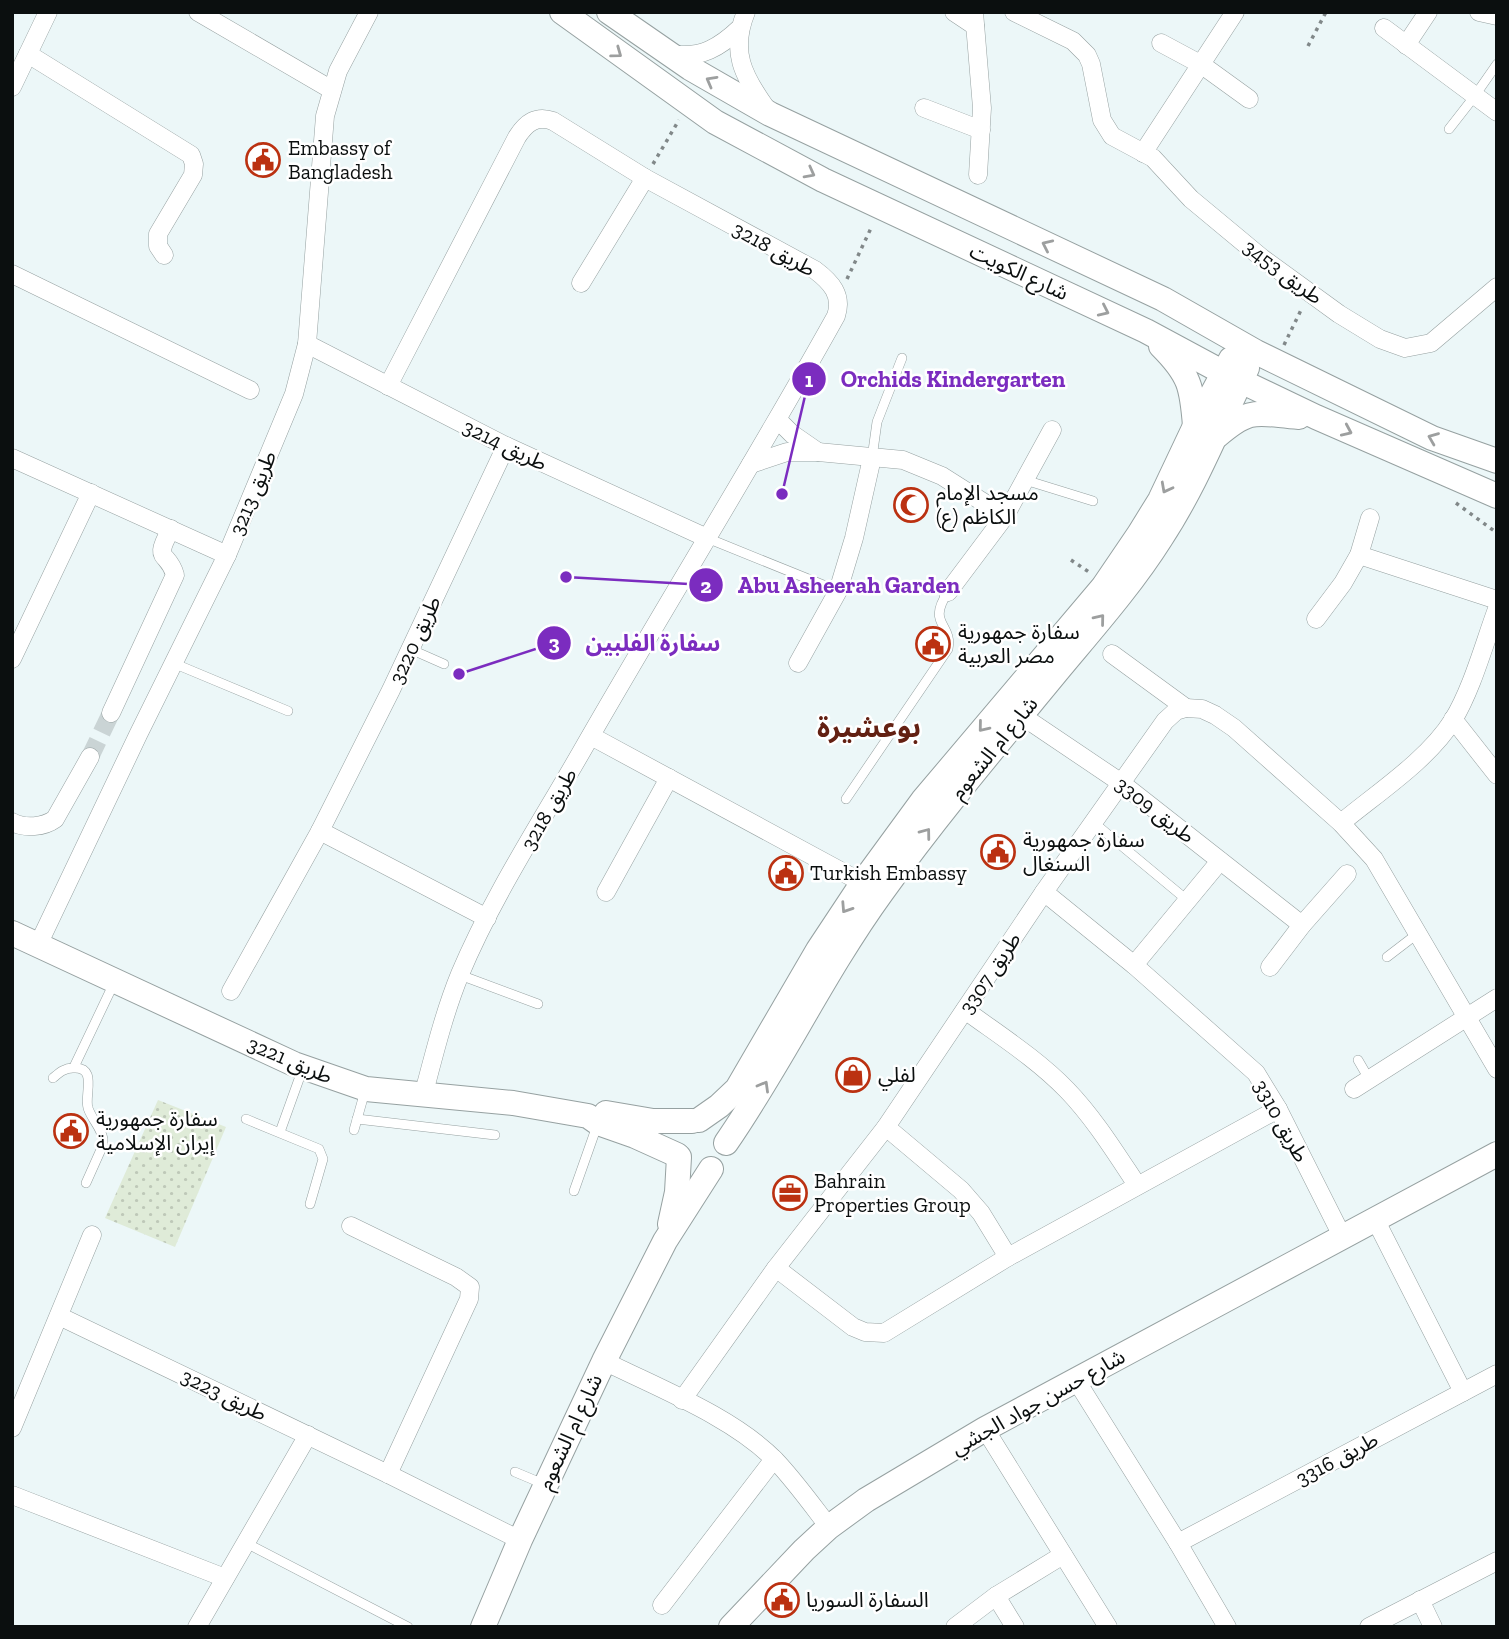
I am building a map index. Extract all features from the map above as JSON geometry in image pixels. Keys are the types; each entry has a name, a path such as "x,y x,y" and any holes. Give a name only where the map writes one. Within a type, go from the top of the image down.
{"street":[{"path":"12,87 48,12"},
{"path":"198,12 332,90"},
{"name":"طريق 3213","path":"38,945 227,555 294,394 307,344 324,123 332,90 346,53 369,12"},
{"name":"شارع الكويت","path":"562,12 715,122 811,173 1146,331 1316,417 1497,496"},
{"name":"شارع الكويت","path":"609,12 708,80 770,114 1163,299 1247,347 1432,438 1497,461"},
{"path":"954,12 974,19 981,130 978,175"},
{"name":"طريق 3453","path":"1014,12 1073,41 1080,48 1091,64 1106,129 1112,136 1162,165 1191,199 1262,258 1339,314 1380,339 1405,348 1431,343 1497,287"},
{"path":"1143,153 1235,12"},
{"path":"1406,45 1428,12"},
{"path":"1479,12 1497,16"},
{"path":"665,52 684,56 716,48 743,20"},
{"path":"743,20 743,73 770,114"},
{"path":"1384,28 1497,112"},
{"path":"1161,43 1202,65 1250,99"},
{"path":"28,54 191,155 193,175 158,234 158,246 164,255"},
{"path":"924,108 981,130"},
{"name":"طريق 3218","path":"388,386 517,137 529,122 545,118 645,178 815,270 829,281 838,297 836,316 778,420 642,645 487,918 460,975 440,1032 423,1096"},
{"path":"581,283 645,178"},
{"path":"12,274 250,390"},
{"path":"1146,331 1185,372 1203,434 1251,413 1316,417"},
{"name":"طريق 3214","path":"307,344 506,446 707,538"},
{"name":"شارع ام الشعوم","path":"726,1143 756,1100 839,957 872,888 923,800 1012,709 1103,587 1203,434 1247,347"},
{"path":"778,420 792,434 818,452"},
{"path":"948,592 1005,516 1052,430"},
{"name":"طريق 3220","path":"232,991 320,831 506,446"},
{"path":"751,464 787,452 818,452 903,460 942,476 1005,516"},
{"path":"798,663 838,591 854,538 872,457"},
{"path":"14,463 90,493 227,555"},
{"path":"12,659 90,493"},
{"path":"1316,619 1343,583 1359,555 1370,519"},
{"path":"111,713 175,575 162,554 162,545 171,529"},
{"path":"1359,555 1497,600"},
{"path":"1341,822 1418,760 1443,734 1453,719 1497,609"},
{"path":"1112,654 1186,708 1202,709 1234,727 1341,822 1374,859 1497,1069"},
{"name":"طريق 3307","path":"682,1400 776,1268 886,1127 1120,782 1165,721 1176,711 1186,708"},
{"name":"طريق 3309","path":"1012,709 1120,782 1302,925"},
{"path":"1453,719 1497,775"},
{"path":"591,736 872,888"},
{"path":"12,822 25,826 48,824 55,819 90,757"},
{"path":"606,892 669,778"},
{"path":"320,831 487,918"},
{"path":"1134,965 1220,861"},
{"path":"1270,967 1302,925 1348,874"},
{"name":"شارع ام الشعوم","path":"695,1121 719,1106 737,1089 818,950 872,888"},
{"name":"طريق 3310","path":"1044,892 1134,965 1256,1073 1278,1109 1343,1238"},
{"name":"طريق 3221","path":"12,933 303,1068 366,1090 513,1103 593,1119 678,1156"},
{"path":"1361,1084 1497,998"},
{"path":"965,1010 1043,1068 1067,1090 1094,1122 1137,1185"},
{"path":"776,1268 853,1327 874,1334 884,1334 1008,1257 1278,1109"},
{"name":"طريق 3221","path":"593,1119 601,1112 653,1121 695,1121"},
{"path":"695,1121 710,1121 720,1128 726,1143 721,1161 711,1169 695,1170 685,1165 678,1156 677,1138 682,1128 695,1121"},
{"path":"886,1127 961,1190 981,1213 1008,1257"},
{"name":"شارع حسن جواد الجشي","path":"731,1627 766,1588 830,1527 866,1500 985,1429 1497,1154"},
{"name":"شارع ام الشعوم","path":"665,1241 677,1192 678,1156"},
{"name":"شارع ام الشعوم","path":"483,1627 520,1540 604,1362 665,1241 711,1169"},
{"path":"1376,1221 1463,1392"},
{"path":"351,1226 456,1277 470,1287 469,1299 388,1474"},
{"path":"12,1428 92,1235"},
{"name":"طريق 3223","path":"59,1315 520,1540"},
{"path":"604,1362 747,1436 774,1459 830,1527"},
{"name":"طريق 3316","path":"1178,1543 1497,1374"},
{"path":"1076,1380 1227,1627"},
{"path":"985,1429 1108,1627"},
{"path":"197,1627 308,1435"},
{"path":"662,1605 774,1459"},
{"path":"12,1495 225,1578"},
{"path":"955,1627 996,1596 1063,1555"},
{"path":"1369,1627 1497,1561"},
{"path":"996,1596 1015,1627"},
{"path":"1420,1600 1433,1627"}],"lane":[{"path":"1449,129 1497,64"},
{"path":"872,457 877,422 902,358"},
{"path":"1024,480 1093,501"},
{"path":"707,538 838,591"},
{"path":"846,799 948,649 948,635 939,615 939,607 948,592"},
{"path":"410,649 444,664"},
{"path":"173,663 288,712"},
{"path":"1093,822 1187,900"},
{"path":"1387,957 1417,934"},
{"path":"460,975 538,1004"},
{"path":"75,1068 116,980"},
{"path":"1358,1060 1361,1084"},
{"path":"53,1079 63,1070 75,1068 84,1070 89,1078 87,1103 99,1126 103,1145 86,1183"},
{"path":"280,1132 303,1068"},
{"path":"354,1130 366,1090"},
{"path":"246,1119 315,1146 322,1154 323,1159 310,1204"},
{"path":"357,1119 495,1135"},
{"path":"575,1191 593,1119"},
{"path":"515,1472 546,1485"},
{"path":"246,1543 408,1627"}],"path":[{"path":"1308,46 1326,12"},
{"path":"645,178 688,104"},
{"path":"838,297 881,207"}],"green space":[{"path":"158,1100 226,1127 175,1247 105,1218"}],"tunnel":[{"path":"90,757 111,713"}],"place":[{"name":"Embassy of Bangladesh","path":"263,160"},
{"name":"Orchids Kindergarten","path":"782,494"},
{"name":"مسجد الإمام الكاظم (ع)","path":"911,505"},
{"name":"Abu Asheerah Garden","path":"566,577"},
{"name":"سفارة جمهورية مصر العربية","path":"933,644"},
{"name":"سفارة الفلبين","path":"459,674"},
{"name":"سفارة جمهورية السنغال","path":"998,852"},
{"name":"Turkish Embassy","path":"786,873"},
{"name":"لفلي","path":"853,1075"},
{"name":"سفارة جمهورية إيران الإسلامية","path":"71,1131"},
{"name":"Bahrain Properties Group","path":"790,1193"},
{"name":"السفارة السوريا","path":"782,1600"}],"district":[{"name":"بوعشيرة","path":"869,727"}]}
